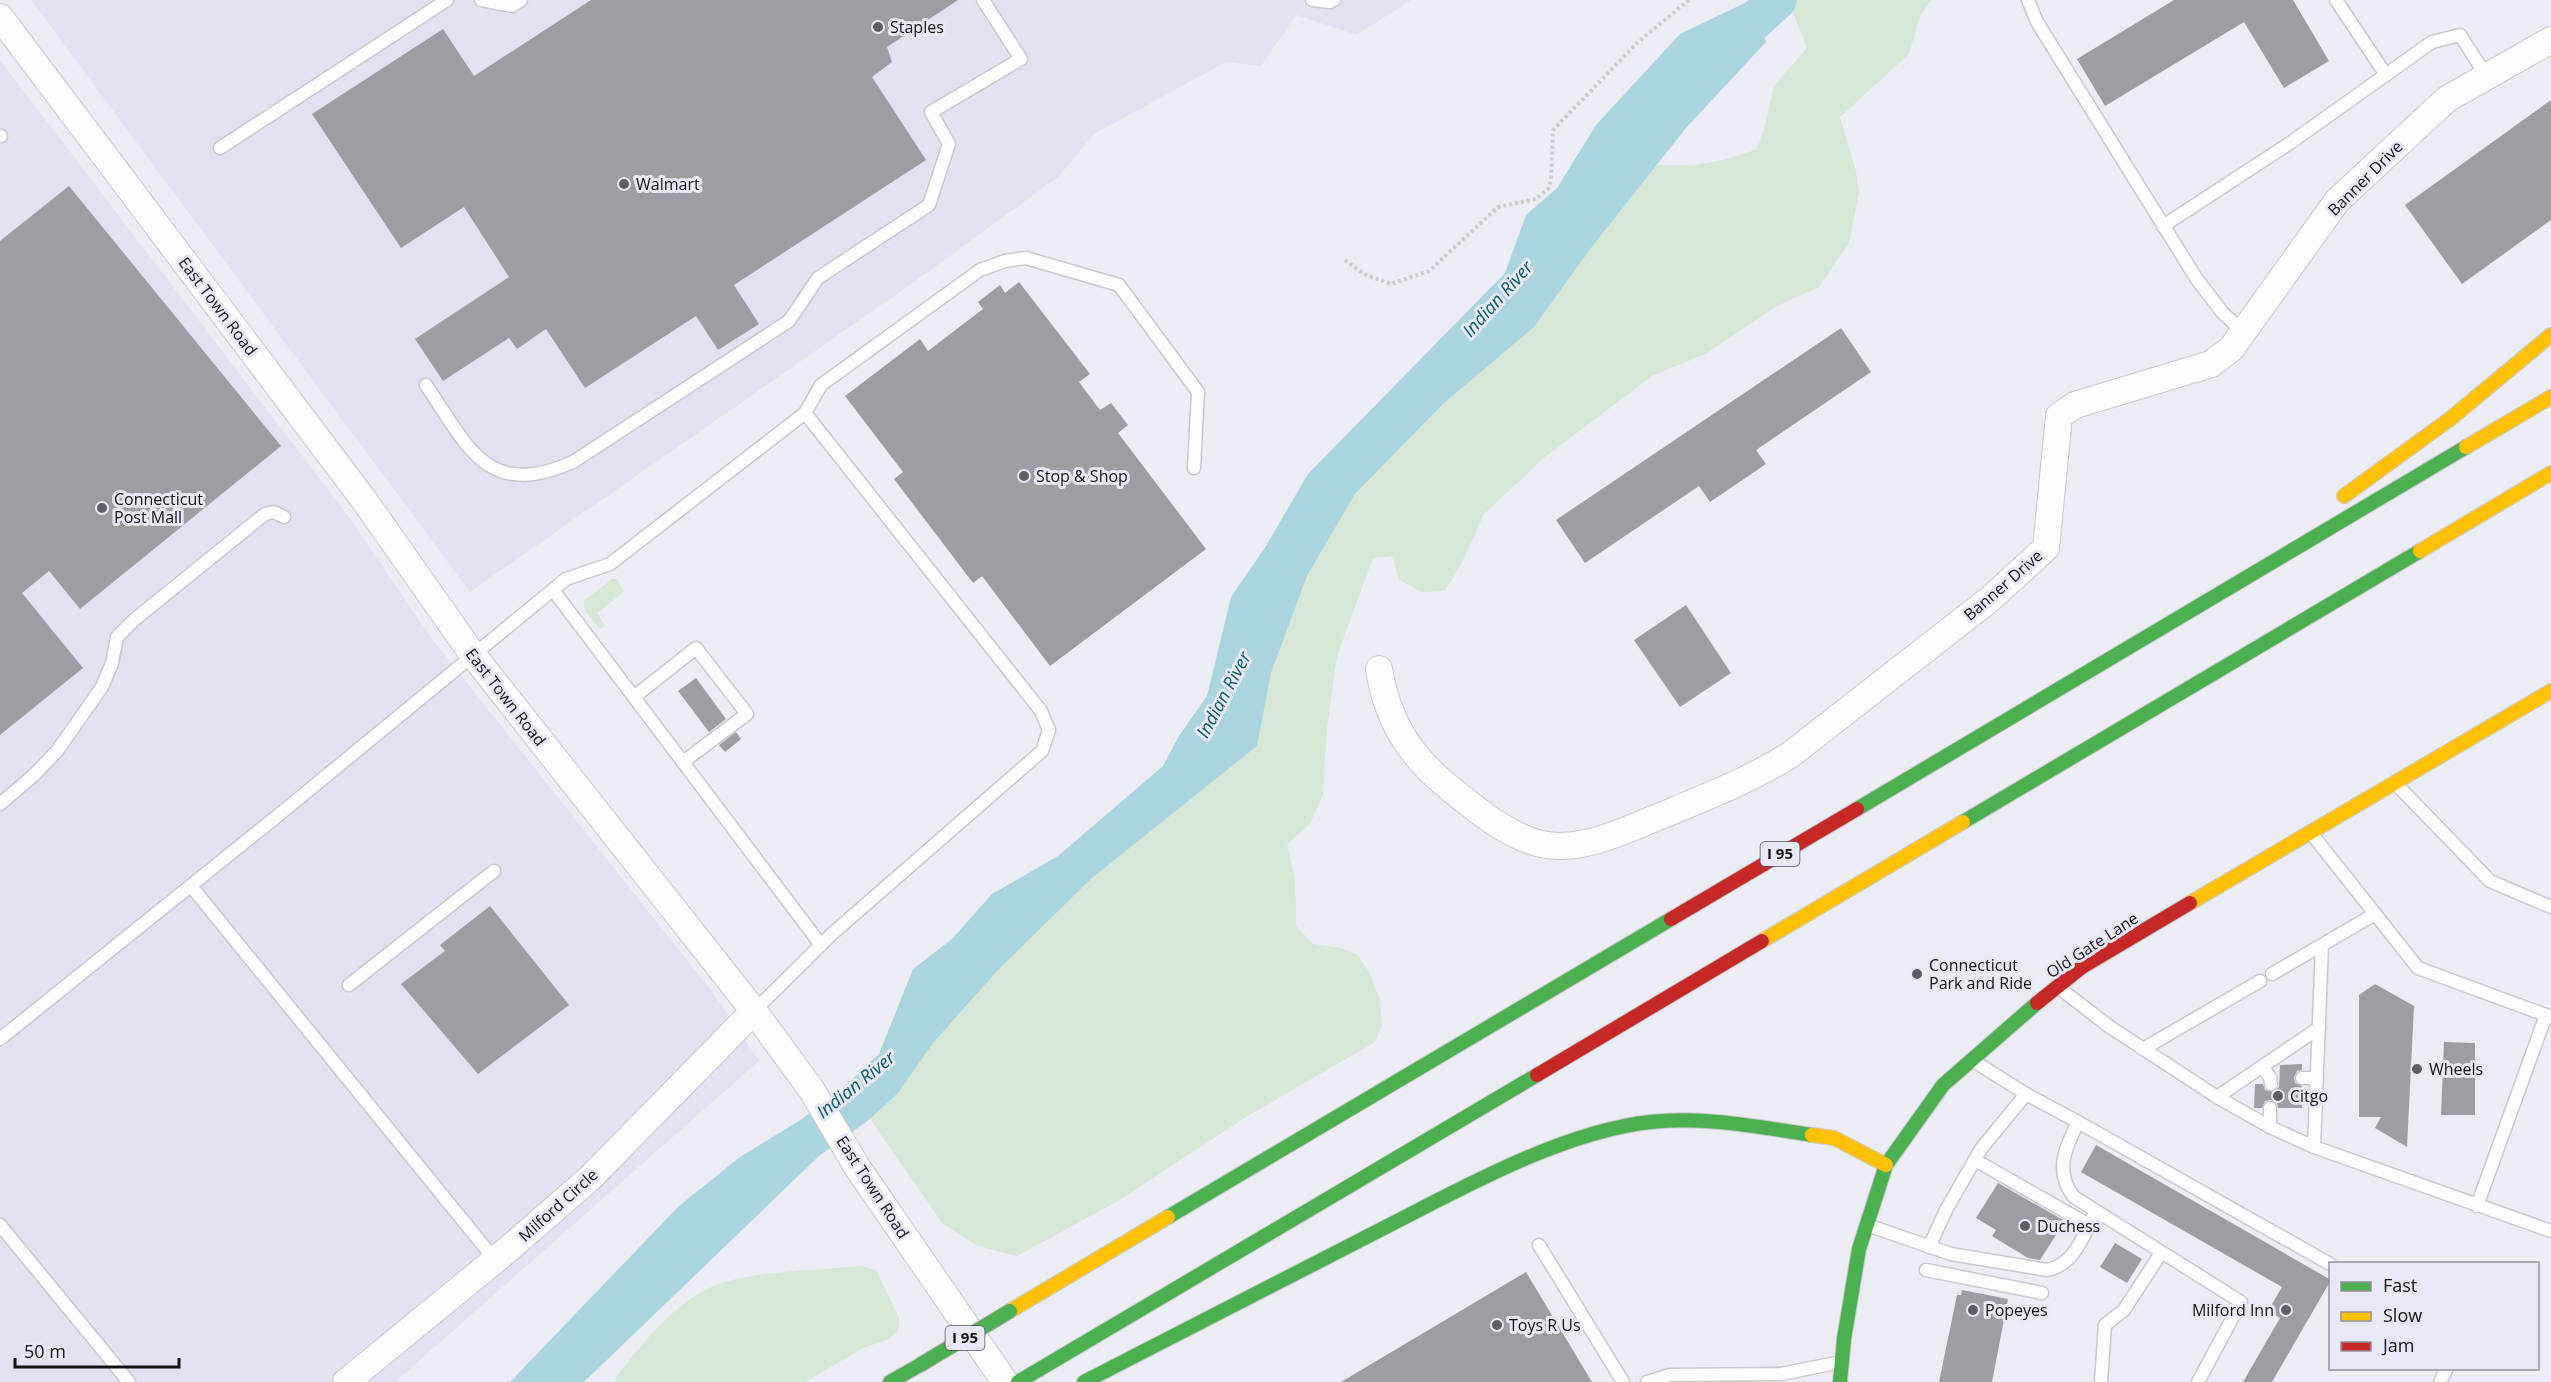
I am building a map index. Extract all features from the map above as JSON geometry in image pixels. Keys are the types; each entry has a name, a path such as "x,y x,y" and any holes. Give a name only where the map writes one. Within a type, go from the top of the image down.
{"main road":[{"path":"2328,506 2398,460 2521,363 2551,335"},
{"name":"I 95","path":"890,1382 2551,397"},
{"path":"1018,1382 2551,473"},
{"path":"2020,712 2239,566"},
{"name":"Old Gate Lane","path":"1840,1382 1858,1249 1886,1165 1943,1085 2011,1023 2082,968 2310,831 2551,691"},
{"path":"1084,1382 1453,1193 1561,1144 1606,1130 1650,1122 1693,1120 1733,1123 1834,1138 1886,1165"}],"street":[{"name":"East Town Road","path":"0,16 364,500 472,654 754,1011 811,1089 857,1167 1005,1382"},
{"name":"Banner Drive","path":"1379,669 1383,696 1394,723 1415,753 1446,785 1480,812 1523,838 1542,844 1560,846 1585,844 1608,837 1732,786 1783,759 1990,599 2046,548 2059,416 2075,405 2211,364 2231,349 2337,201 2447,99 2551,40"},
{"name":"Milford Circle","path":"346,1382 495,1260 590,1178 754,1011"}],"lane":[{"path":"220,147 447,0"},
{"path":"481,0 514,2"},
{"path":"426,385 470,449 491,469 510,474 552,472 573,462 789,321 818,278 929,205 949,144 931,112 1021,59 983,0"},
{"path":"1312,0 1330,2 1334,0"},
{"path":"2028,0 2037,22 2196,278 2222,312 2243,332"},
{"path":"2336,0 2386,75"},
{"path":"2163,225 2290,142 2432,42 2460,35 2487,77"},
{"path":"0,1039 566,579 610,564 805,413 821,385 980,270 1005,261 1026,258 1119,285 1198,392 1194,468"},
{"path":"754,1011 821,945 1042,750 1049,730 1041,711 805,413"},
{"path":"0,804 33,776 57,751 71,732 102,687 112,663 117,637 134,620 265,514 274,512 284,517"},
{"path":"553,590 821,945"},
{"path":"634,697 696,648 747,714 684,762"},
{"path":"2394,782 2490,881 2551,907"},
{"path":"2310,831 2418,968 2548,1016 2477,1206"},
{"path":"349,985 494,870"},
{"path":"191,886 495,1260"},
{"path":"2272,974 2375,914"},
{"path":"2314,1147 2322,945"},
{"path":"2143,1049 2260,981"},
{"path":"2057,987 2110,1028 2217,1097 2270,1127 2314,1147 2551,1231"},
{"path":"2217,1097 2319,1028"},
{"path":"1971,1059 2026,1094 2329,1263"},
{"path":"2262,1067 2273,1079"},
{"path":"2302,1078 2317,1078"},
{"path":"1929,1247 1946,1210 1981,1149 2026,1094"},
{"path":"2270,1108 2270,1127"},
{"path":"2078,1122 2067,1144 2063,1167 2064,1185 2074,1197 2241,1302 2198,1382"},
{"path":"1975,1160 2089,1225"},
{"path":"1866,1225 1951,1254 2048,1270 2060,1267 2069,1261 2096,1211"},
{"path":"0,1225 129,1382"},
{"path":"1539,1245 1623,1382"},
{"path":"2101,1382 2105,1325 2124,1310 2161,1253"},
{"path":"1926,1270 2042,1293"},
{"path":"1647,1382 1670,1375 1781,1374 1842,1362"}],"path":[{"path":"1345,260 1364,274 1391,284 1430,271 1498,207 1536,199 1548,189 1551,180 1552,130 1638,42 1689,0"}],"shaded area":[{"path":"31,0 1411,0 1357,35 1296,15 1261,66 1226,62 1094,134 1058,177 914,282 470,592"},
{"path":"0,60 351,520 429,635 713,993 759,1061 395,1382 0,1382"}],"green space":[{"path":"1792,0 1931,0 1920,16 1909,54 1840,117 1856,171 1859,192 1849,243 1819,287 1777,306 1707,353 1652,376 1545,457 1484,514 1462,562 1445,591 1422,592 1399,580 1392,556 1373,558 1337,656 1327,728 1323,795 1310,824 1287,844 1295,880 1296,926 1313,944 1336,947 1357,954 1370,974 1380,1000 1382,1026 1375,1042 1246,1117 1118,1201 1017,1256 978,1246 943,1224 870,1119 898,1093 933,1043 999,969 1092,878 1257,746 1271,673 1307,576 1355,494 1444,403 1534,327 1591,248 1657,165 1708,163 1757,149 1774,86 1807,48 1793,12"},
{"path":"612,579 617,579 624,592 597,613 605,626 600,629 585,611 584,601"},
{"path":"860,1266 876,1270 899,1318 898,1331 889,1339 863,1348 805,1382 613,1382 646,1340 674,1312 703,1291 719,1284 751,1276"}],"water":[{"path":"1755,0 1766,42 1686,128 1591,248 1534,327 1444,403 1355,494 1307,576 1271,673 1257,746 1092,878 999,969 933,1043 898,1093 870,1119 819,1156 584,1382 510,1382 679,1206 740,1157 802,1119 843,1088 879,1054 913,969 952,939 992,894 1058,856 1163,766 1179,736 1207,696 1231,597 1266,546 1308,474 1505,273 1526,215 1557,188 1596,125 1680,34"}],"building":[{"name":"Walmart","path":"591,0 958,0 887,47 892,62 872,77 926,160 734,285 759,324 718,350 696,316 585,388 546,329 517,349 509,338 443,381 415,339 509,277 464,207 401,248 312,114 443,29 474,76"},
{"path":"2174,0 2293,0 2329,61 2284,88 2244,22 2105,106 2077,59"},
{"path":"2551,100 2551,220 2462,284 2405,205"},
{"name":"Connecticut Post Mall","path":"69,186 281,446 80,609 49,571 22,593 83,668 0,735 0,241"},
{"name":"Stop & Shop","path":"1019,282 1090,374 1079,382 1100,410 1111,403 1128,425 1118,433 1206,549 1050,666 982,576 973,583 894,479 903,472 845,396 920,339 928,351 983,309 978,302 1000,285 1005,293"},
{"path":"1841,328 1871,372 1756,450 1766,464 1710,502 1699,486 1585,563 1556,520"},
{"path":"1686,605 1731,673 1680,707 1634,640"},
{"path":"696,678 726,719 709,732 678,691"},
{"path":"736,732 741,739 725,752 719,745"},
{"path":"490,906 569,1005 478,1074 401,984 445,951 440,945"},
{"name":"Wheels","path":"2375,984 2414,1006 2407,1147 2375,1128 2381,1117 2359,1117 2359,995"},
{"path":"2444,1042 2475,1043 2475,1115 2441,1115"},
{"name":"Citgo","path":"2302,1064 2302,1070 2297,1071 2294,1077 2295,1083 2302,1086 2302,1108 2278,1108 2277,1103 2271,1100 2265,1101 2262,1108 2254,1108 2255,1084 2263,1084 2265,1090 2273,1092 2279,1087 2280,1065"},
{"path":"2096,1145 2329,1279 2329,1283 2272,1382 2243,1382 2280,1318 2268,1311 2282,1287 2081,1172"},
{"name":"Duchess","path":"1998,1183 2065,1221 2040,1260 2028,1258 1992,1236 1996,1230 1976,1218"},
{"path":"2115,1243 2142,1259 2127,1283 2100,1267"},
{"name":"Toys R Us","path":"1526,1272 1592,1382 1341,1382"},
{"path":"1962,1290 2008,1299 1992,1382 1939,1382 1957,1295 1961,1295"}],"waterway":[{"name":"Indian River","path":"1719,53 1777,0"}],"traffic: fast":[{"path":"1857,809 2466,447"},
{"path":"1963,822 2420,551"},
{"path":"1168,1217 1671,919"},
{"path":"1840,1382 1844,1339 1859,1249 1886,1165 1943,1085 2037,1003"},
{"path":"1018,1382 1537,1075"},
{"path":"1084,1382 1476,1181 1581,1137 1650,1122 1691,1120 1731,1123 1812,1135"},
{"path":"920,1365 1010,1311"},
{"path":"890,1382 920,1365"}],"traffic: slow":[{"path":"2344,496 2450,419 2551,335"},
{"path":"2466,447 2551,397"},
{"path":"2420,551 2551,473"},
{"path":"2190,903 2551,691"},
{"path":"1762,941 1963,822"},
{"path":"1812,1135 1834,1138 1886,1165"},
{"path":"1010,1311 1168,1217"}],"traffic: jam":[{"path":"1671,919 1857,809"},
{"path":"2037,1003 2082,967 2190,903"},
{"path":"1537,1075 1762,941"}],"place":[{"name":"Staples","path":"878,27"},
{"name":"Walmart","path":"624,184"},
{"name":"Stop & Shop","path":"1024,476"},
{"name":"Connecticut Post Mall","path":"102,508"},
{"name":"Connecticut Park and Ride","path":"1917,974"},
{"name":"Wheels","path":"2417,1069"},
{"name":"Citgo","path":"2278,1096"},
{"name":"Duchess","path":"2025,1226"},
{"name":"Popeyes","path":"1973,1310"},
{"name":"Milford Inn","path":"2286,1310"},
{"name":"Toys R Us","path":"1497,1325"}]}
